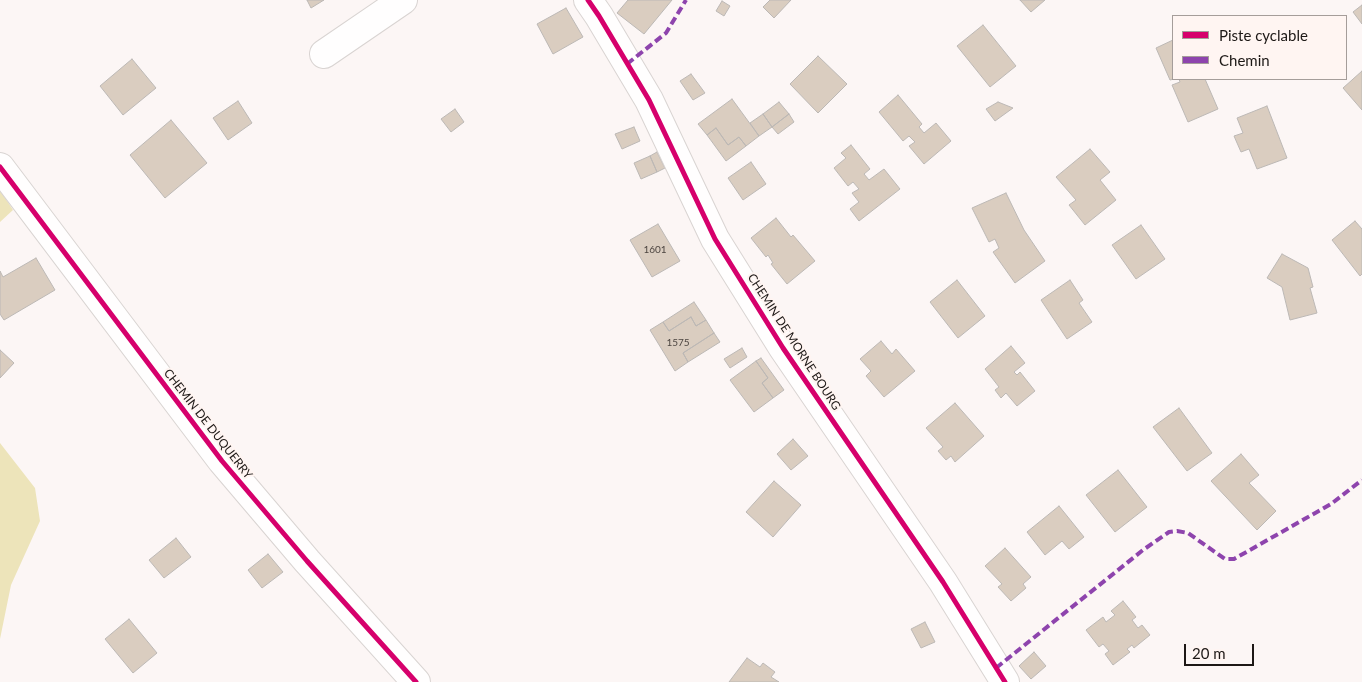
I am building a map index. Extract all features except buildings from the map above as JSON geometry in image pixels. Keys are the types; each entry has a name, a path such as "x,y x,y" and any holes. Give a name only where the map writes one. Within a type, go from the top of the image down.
{"street":[{"path":"324,54 403,0"},
{"name":"CHEMIN DE MORNE BOURG","path":"599,5 649,100 716,239 783,348 943,582 1005,682"},
{"name":"CHEMIN DE DUQUERRY","path":"0,167 222,461 307,561 416,682"}],"shaded area":[{"path":"0,190 13,210 0,222"},
{"path":"0,443 35,488 40,521 11,585 0,639"}],"marked path":[{"path":"627,64 666,33 686,0"},
{"path":"996,668 1143,550 1169,532 1188,533 1225,559 1234,559 1331,504 1362,480"}],"cycle path":[{"path":"588,0 649,100 715,239 783,348 943,582 1005,682"},
{"path":"0,167 222,461 307,561 416,682"}]}
